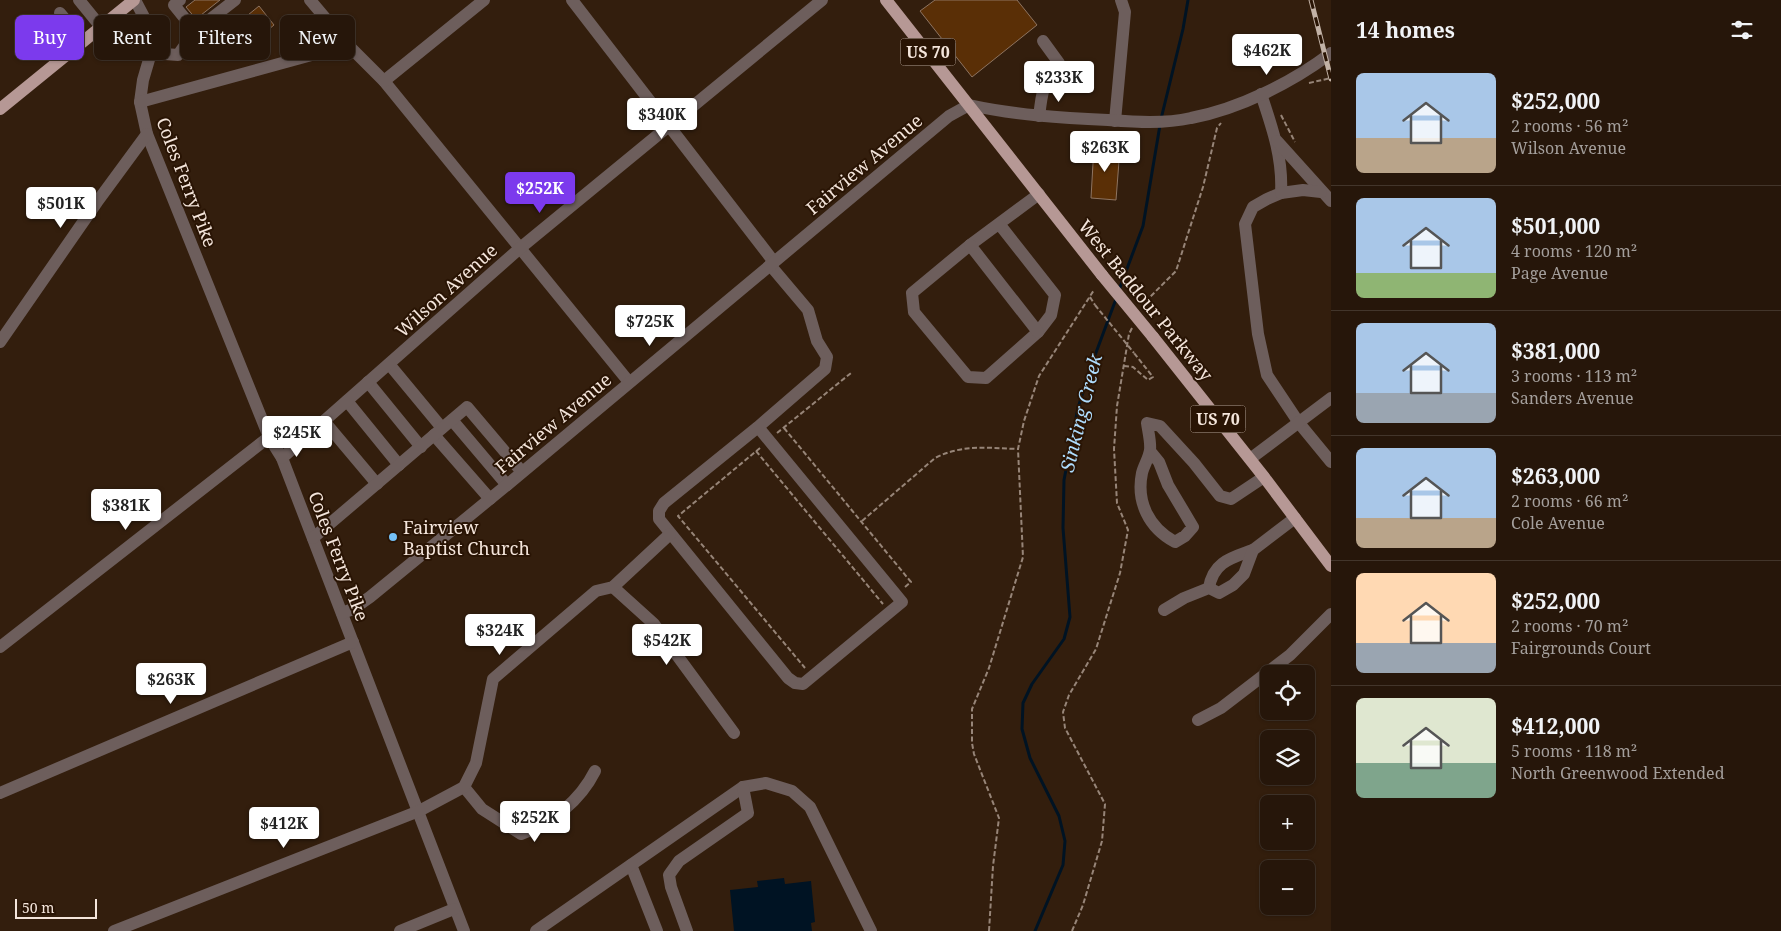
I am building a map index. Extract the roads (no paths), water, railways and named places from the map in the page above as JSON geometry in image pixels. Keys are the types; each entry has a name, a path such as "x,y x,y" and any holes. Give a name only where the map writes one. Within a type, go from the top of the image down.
{"main road":[{"path":"116,15 135,0"},
{"name":"US 70","path":"886,0 969,105"},
{"path":"84,40 94,32"},
{"path":"0,109 60,60"},
{"name":"West Baddour Parkway","path":"969,105 1102,275 1250,459 1331,566"}],"street":[{"path":"79,0 94,18"},
{"name":"Coles Ferry Pike","path":"135,0 143,15"},
{"path":"180,0 174,5 182,15"},
{"path":"216,15 235,0"},
{"path":"310,0 323,15"},
{"path":"384,81 484,0"},
{"path":"572,0 808,310 817,341 828,357 825,369 817,377 664,504 659,511 659,518 670,534 788,678 795,683 803,684 902,602 758,427"},
{"name":"Wilson Avenue","path":"282,458 519,249 822,0"},
{"path":"1115,121 1124,12 1120,0"},
{"path":"1039,116 1042,93 1047,80 1058,72 1060,62 1043,41"},
{"path":"355,52 384,81 629,382"},
{"path":"969,105 1001,112 1115,121 1146,122 1192,118 1262,94 1302,72 1331,53"},
{"name":"Coles Ferry Pike","path":"149,60 143,80 140,102 147,134 268,437 282,458 464,931"},
{"path":"140,102 293,60"},
{"path":"1262,94 1277,142 1282,180 1281,193"},
{"name":"Fairview Avenue","path":"342,613 370,597 949,116 969,105"},
{"path":"0,342 97,202 147,134"},
{"path":"1277,142 1326,197"},
{"path":"1326,197 1303,190 1281,193 1267,198 1253,208 1245,224 1256,317 1268,375 1299,423 1331,462"},
{"path":"1000,225 1055,295 1051,315 1038,332 986,378 968,377 914,312 912,293 970,245 1000,225 1039,194"},
{"path":"970,245 1038,332"},
{"path":"389,364 443,428 490,498"},
{"path":"368,382 421,447"},
{"path":"1250,459 1331,398"},
{"path":"347,401 399,465"},
{"path":"313,538 467,407 522,472"},
{"path":"324,421 377,484"},
{"path":"1150,451 1159,462 1168,486 1193,527 1185,536 1175,542 1162,535 1146,514 1140,493 1142,472 1150,451 1147,423 1160,426 1194,463 1220,496 1231,499 1264,477"},
{"path":"443,428 507,485"},
{"path":"0,647 268,437"},
{"path":"1209,588 1211,576 1216,568 1253,550 1295,518"},
{"path":"114,931 419,811 464,787 476,763 493,679 596,591 613,587 670,534"},
{"path":"1164,610 1184,598 1209,588 1219,593 1233,585 1244,574 1253,550"},
{"path":"613,587 654,624 734,733"},
{"path":"1198,720 1221,708 1290,655 1331,614"},
{"path":"0,793 352,642"},
{"path":"464,787 482,809 521,834 542,826 562,811 588,786 595,771"},
{"path":"536,931 743,787 766,783 792,791 810,807 871,931"},
{"path":"687,931 671,887 669,874 678,861 748,813 743,787"},
{"path":"631,865 657,931"},
{"path":"400,931 454,909"}],"water":[{"path":"784,878 785,884 811,881 815,922 811,923 812,931 734,931 730,890 758,887 757,881"}],"waterway":[{"name":"Sinking Creek","path":"1161,119 1183,29 1188,0"},
{"name":"Sinking Creek","path":"1119,290 1143,226 1160,125"},
{"name":"Sinking Creek","path":"1035,931 1063,865 1065,841 1059,816 1030,758 1022,729 1023,703 1032,684 1064,639 1070,617 1063,528 1064,480 1078,408 1091,366 1116,299"}],"railway":[{"path":"1311,0 1331,79"}],"place":[{"name":"Fairview Baptist Church","path":"393,537"}]}
